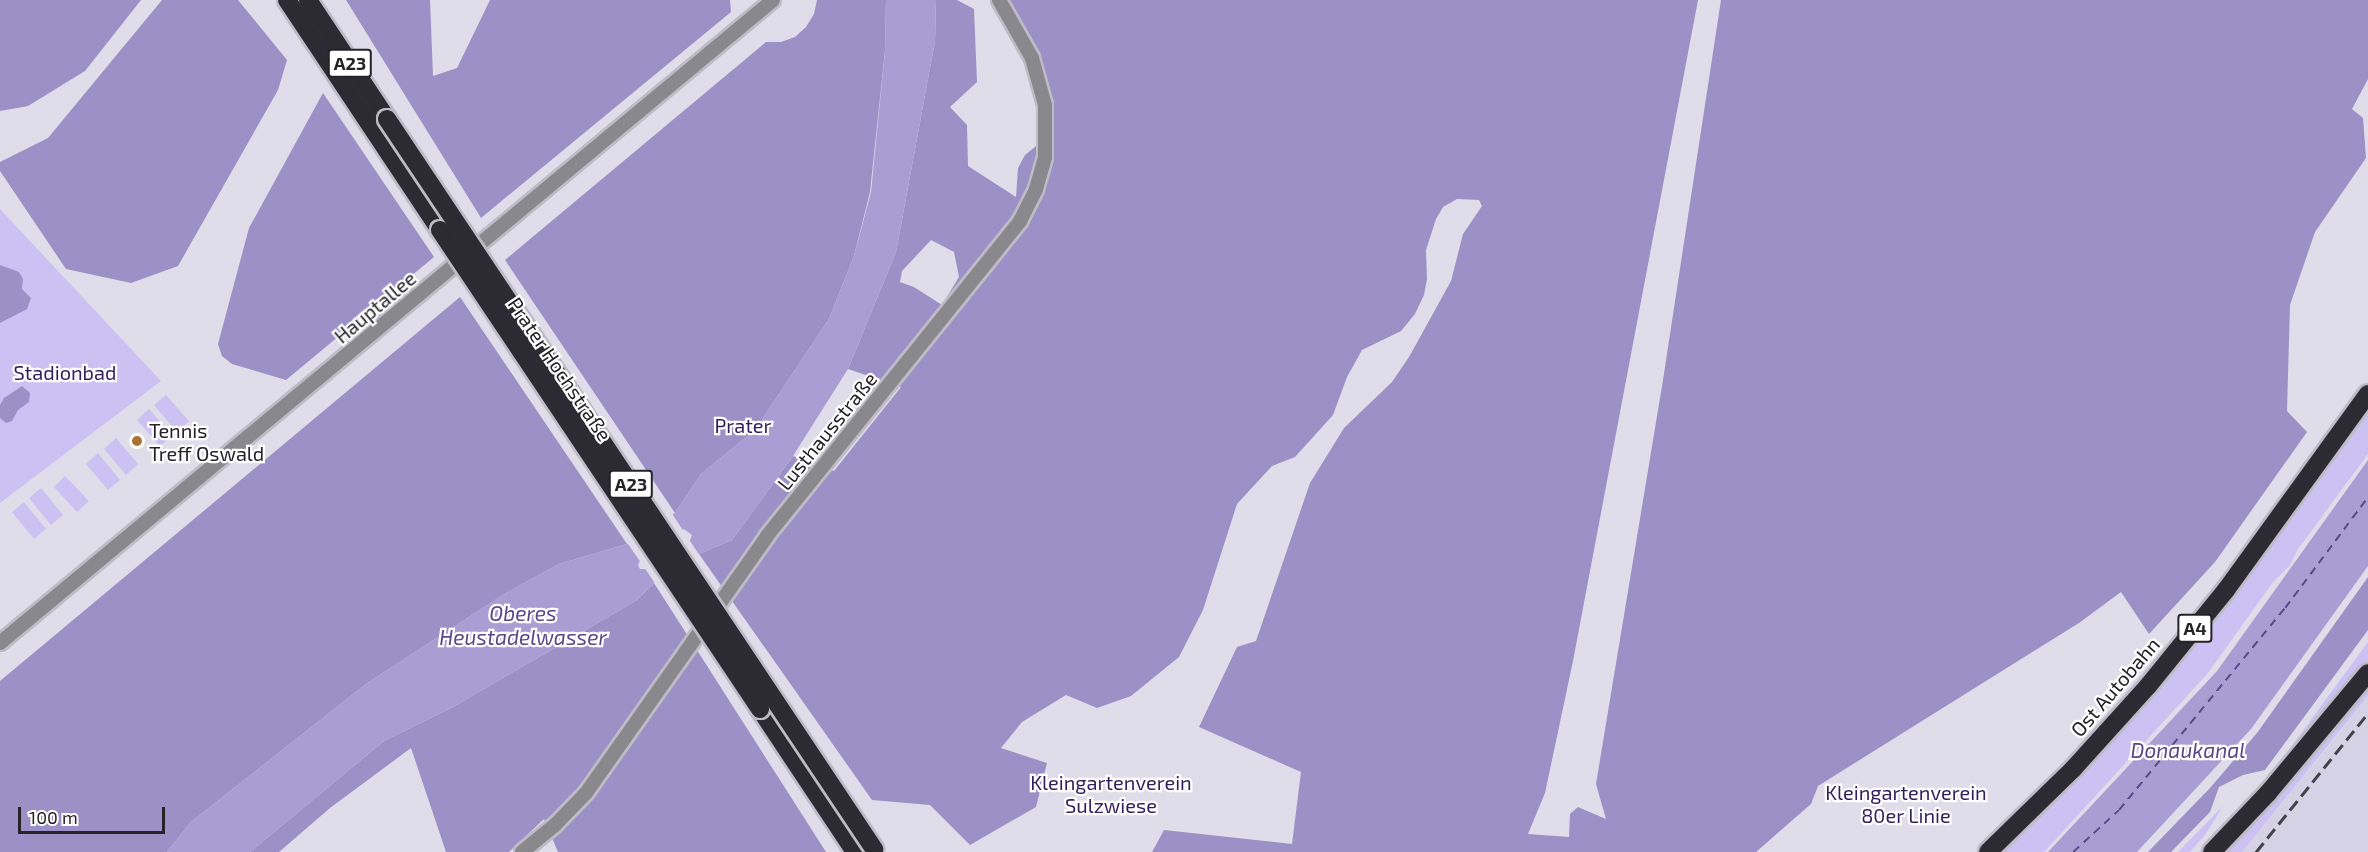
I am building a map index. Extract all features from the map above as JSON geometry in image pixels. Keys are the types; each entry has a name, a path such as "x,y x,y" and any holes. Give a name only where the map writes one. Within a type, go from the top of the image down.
{"highway":[{"name":"Prater Hochstraße","path":"287,0 855,852"},
{"name":"Prater Hochstraße","path":"308,0 875,850"},
{"name":"Ost Autobahn","path":"1988,852 2073,769 2148,686 2226,590 2368,394"},
{"path":"2212,852 2268,793 2368,673"}],"street":[{"name":"Hauptallee","path":"0,644 773,0"},
{"name":"Lusthausstraße","path":"522,852 555,825 586,793 767,536 1020,221 1036,189 1045,156 1045,105 1032,58 999,0"}],"shaded area":[{"path":"2368,696 2368,852 2242,852 2337,736"}],"green space":[{"path":"0,0 141,0 85,71 28,106 0,111"},
{"path":"162,0 238,0 287,60 278,90 178,266 131,283 66,269 0,171 0,162 48,138"},
{"path":"346,0 430,0 433,76 457,68 490,0 730,0 731,12 481,218"},
{"name":"Prater","path":"817,0 886,0 885,51 870,192 854,256 829,319 755,430 701,474 675,513 505,260 766,42 781,42 795,37 806,27 814,14"},
{"path":"936,0 957,0 974,9 977,82 950,107 967,125 968,166 1016,197 1018,168 1025,155 1041,142 1036,82 1027,56 995,0 1698,0 1573,661 1545,793 1528,834 1569,837 1570,814 1578,807 1606,819 1596,784 1663,380 1721,0 2368,0 2368,79 2352,109 2363,118 2366,158 2315,232 2290,305 2287,411 2307,432 2215,562 2149,634 2121,592 2079,623 1818,786 1811,804 1756,852 1152,852 1164,830 1292,844 1301,772 1199,727 1237,647 1256,641 1310,483 1344,428 1392,382 1409,357 1451,281 1463,234 1482,206 1479,200 1457,199 1443,207 1436,219 1426,250 1427,279 1424,295 1415,314 1401,331 1362,350 1347,377 1333,415 1295,457 1272,466 1237,504 1203,610 1179,657 1131,696 1097,708 1066,695 1022,722 1001,748 1047,763 1036,807 970,845 930,805 872,800 699,554 732,540 793,456 834,471 901,387 848,369 896,252 935,41","holes":["931,240 954,252 959,277 942,305 914,287 900,282 902,271"]},
{"path":"323,93 434,257 286,380 232,364 222,356 218,344 249,228"},
{"name":"Stadionbad","path":"0,209 161,381 0,503"},
{"path":"0,265 19,272 23,279 22,289 31,298 27,309 0,323"},
{"path":"460,297 627,544 559,564 506,593 366,684 191,822 167,852 0,852 0,681"},
{"path":"22,386 30,393 29,402 18,410 12,421 6,423 0,418 0,405 4,398"},
{"path":"166,395 189,421 177,432 154,405"},
{"path":"149,409 172,436 160,446 137,420"},
{"path":"2368,409 2368,454 2298,549 2290,565 2273,582 2208,673 2044,852 1999,852 2173,668 2274,538"},
{"path":"116,438 138,464 126,475 104,449"},
{"path":"98,453 120,480 108,490 86,464"},
{"path":"65,476 89,501 77,512 54,487"},
{"path":"41,488 63,515 51,525 29,498"},
{"path":"24,502 46,529 34,539 12,512"},
{"path":"2368,577 2368,630 2265,770 2243,775 2219,787 2210,812 2171,852 2148,852 2210,788 2257,733"},
{"path":"654,583 826,852 558,852 544,819 509,852 446,852 411,748 330,808 279,852 250,852 384,741 453,707 637,600"},
{"path":"2368,642 2368,663 2358,677 2204,852 2199,852 2269,777"},
{"path":"2368,687 2368,696 2242,852 2226,852 2280,794"},
{"path":"2223,806 2205,835 2190,852 2178,852"}],"water":[{"name":"Oberes Heustadelwasser","path":"886,0 936,0 935,41 896,252 848,369 793,456 732,540 699,554 654,583 637,600 453,707 384,741 250,852 167,852 191,822 366,684 506,593 559,564 627,544 675,513 701,474 755,430 829,319 854,256 871,192 885,51","holes":["684,529 692,535 690,540 648,569 640,569 638,565 641,559"]},
{"name":"Donaukanal","path":"2368,460 2368,566 2251,729 2137,852 2048,852 2217,671"}],"pier":[{"path":"671,512 684,532 641,563 626,541"},
{"path":"688,538 700,556 656,585 644,567"}],"ferry route":[{"path":"2073,852 2119,810 2285,608 2368,497"}],"railway":[{"path":"2256,852 2368,713"}],"place":[{"name":"Tennis Treff Oswald","path":"137,441"}],"park label":[{"name":"Kleingartenverein Sulzwiese","path":"1111,794"},
{"name":"Kleingartenverein 80er Linie","path":"1906,804"}]}
